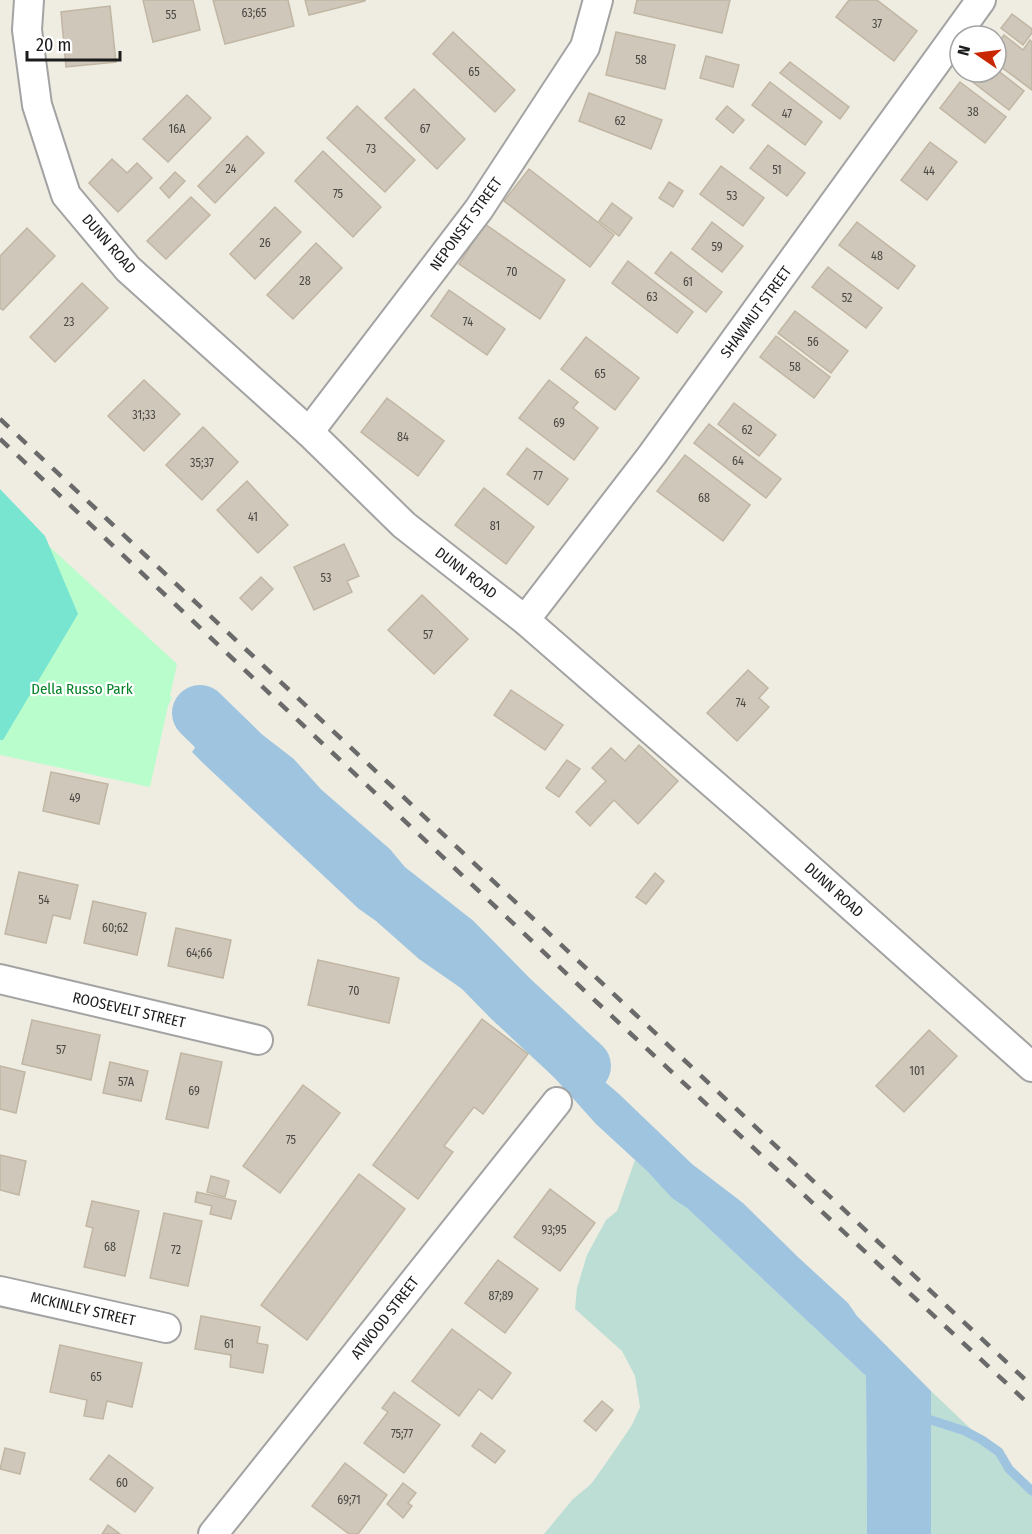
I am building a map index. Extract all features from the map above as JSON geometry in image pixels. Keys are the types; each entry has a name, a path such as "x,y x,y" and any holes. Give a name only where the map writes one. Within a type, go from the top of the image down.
{"street":[{"name":"DUNN ROAD","path":"29,0 27,30 37,105 66,195 128,269 309,432 404,525 525,620 766,830 1032,1067"},
{"name":"NEPONSET STREET","path":"309,432 479,209 585,47 598,0"},
{"name":"SHAWMUT STREET","path":"525,620 652,455 981,0"},
{"name":"ROOSEVELT STREET","path":"0,979 258,1040"},
{"name":"ATWOOD STREET","path":"213,1534 557,1102"},
{"name":"MCKINLEY STREET","path":"0,1291 166,1328"}],"shaded area":[{"path":"0,489 45,536 78,614 3,740 0,740"},
{"path":"208,729 278,792 293,810 411,907 444,943 619,1094 692,1164 743,1203 848,1303 857,1316 931,1391 931,1534 867,1534 866,1376 687,1208 672,1198 647,1171 596,1124 526,1046 468,993 419,959 359,909 204,764 192,752"},
{"path":"635,1160 866,1376 867,1534 544,1534 573,1499 591,1484 632,1425 640,1407 635,1376 622,1351 575,1309 577,1288 587,1255 606,1220 617,1211"},
{"path":"931,1391 1032,1487 1032,1534 931,1534"}],"green space":[{"name":"Della Russo Park","path":"0,501 177,664 170,696 172,697 150,787 0,755"}],"building":[{"path":"143,0 193,0 200,30 153,42"},
{"path":"213,0 288,0 294,26 225,44"},
{"path":"305,0 365,0 365,1 309,15"},
{"path":"637,0 730,0 722,33 634,13"},
{"path":"849,0 877,0 917,31 894,61 836,17"},
{"path":"110,6 116,62 66,67 61,12"},
{"path":"1012,14 1032,29 1032,33 1023,45 1008,33 1008,24 1004,24"},
{"path":"453,32 515,90 495,112 433,54"},
{"path":"616,32 675,45 665,89 606,75"},
{"path":"1008,38 1023,50 1030,40 1032,42 1032,90 1008,72"},
{"path":"706,56 739,65 733,87 700,78"},
{"path":"790,62 849,107 840,119 780,73"},
{"path":"1008,78 1024,91 1009,110 975,84 1008,84"},
{"path":"770,82 822,122 805,145 752,105"},
{"path":"958,84 963,84 1006,117 985,143 940,108"},
{"path":"414,89 465,139 437,169 385,118"},
{"path":"589,93 662,120 651,149 579,121"},
{"path":"187,95 211,118 168,162 143,139"},
{"path":"357,106 415,160 385,192 327,138"},
{"path":"727,106 744,120 733,133 716,119"},
{"path":"247,136 264,153 215,203 198,186"},
{"path":"930,142 957,162 927,200 901,180"},
{"path":"768,145 805,173 787,196 750,168"},
{"path":"323,151 381,207 353,237 295,181"},
{"path":"112,159 127,173 137,163 152,178 118,212 89,183"},
{"path":"721,166 764,198 743,226 700,194"},
{"path":"529,169 614,235 590,267 504,201"},
{"path":"175,172 185,181 169,198 160,188"},
{"path":"669,182 683,191 673,207 659,198"},
{"path":"191,197 210,215 166,259 147,241"},
{"path":"612,203 632,218 619,236 599,221"},
{"path":"275,207 301,232 255,279 230,254"},
{"path":"712,222 743,246 722,272 692,249"},
{"path":"857,222 915,266 898,289 839,245"},
{"path":"485,224 565,280 540,319 459,264"},
{"path":"27,228 55,256 3,310 0,308 0,256"},
{"path":"316,243 342,268 293,319 267,295"},
{"path":"671,252 722,292 706,312 655,273"},
{"path":"628,261 693,312 677,333 612,283"},
{"path":"828,267 882,308 866,328 812,287"},
{"path":"82,283 108,308 55,362 30,337"},
{"path":"449,290 505,329 487,355 431,316"},
{"path":"795,311 848,351 831,373 778,333"},
{"path":"776,336 830,377 814,398 760,357"},
{"path":"586,337 639,378 615,410 561,369"},
{"path":"144,380 180,414 144,451 108,416"},
{"path":"549,380 578,402 573,408 598,428 574,460 519,418"},
{"path":"387,398 444,441 418,476 361,432"},
{"path":"734,403 776,435 759,456 718,424"},
{"path":"709,424 781,479 766,498 694,443"},
{"path":"203,427 238,462 202,500 166,465"},
{"path":"527,448 568,479 548,505 507,474"},
{"path":"685,455 750,505 723,541 657,491"},
{"path":"247,481 288,525 258,553 217,510"},
{"path":"484,488 534,527 506,564 455,525"},
{"path":"344,544 359,576 347,581 352,592 314,610 294,567"},
{"path":"261,577 273,589 252,610 240,598"},
{"path":"422,595 468,639 434,674 388,630"},
{"path":"748,670 768,688 759,698 769,707 737,741 707,713"},
{"path":"511,690 563,725 545,750 494,715"},
{"path":"639,745 678,781 638,824 614,800 590,826 576,812 606,781 592,768 611,748 625,761"},
{"path":"567,760 580,769 559,797 546,788"},
{"path":"51,772 108,784 99,824 43,811"},
{"path":"19,872 78,885 70,919 53,915 46,943 5,934"},
{"path":"655,873 664,881 646,904 636,897"},
{"path":"93,901 146,913 137,955 84,943"},
{"path":"176,928 231,940 223,978 168,966"},
{"path":"318,960 399,978 389,1023 308,1005"},
{"path":"482,1019 528,1054 483,1114 474,1107 444,1146 453,1152 418,1199 373,1165"},
{"path":"32,1020 100,1035 91,1080 22,1064"},
{"path":"929,1030 957,1056 904,1112 876,1086"},
{"path":"181,1053 222,1062 208,1128 166,1119"},
{"path":"110,1062 148,1071 141,1101 103,1093"},
{"path":"0,1066 25,1072 16,1113 0,1109"},
{"path":"303,1085 340,1113 280,1193 243,1166"},
{"path":"0,1155 26,1161 19,1195 0,1190"},
{"path":"359,1174 405,1209 307,1340 261,1305"},
{"path":"211,1176 229,1181 225,1197 207,1192"},
{"path":"550,1189 595,1223 560,1271 514,1237"},
{"path":"197,1192 236,1201 231,1219 210,1214 212,1206 195,1202"},
{"path":"92,1201 139,1211 125,1276 84,1267 93,1228 86,1226"},
{"path":"164,1213 202,1221 188,1286 150,1278"},
{"path":"498,1260 538,1289 505,1333 465,1303"},
{"path":"201,1316 260,1327 257,1343 268,1345 263,1373 230,1367 231,1355 195,1349"},
{"path":"452,1329 511,1373 492,1399 479,1389 459,1416 412,1381"},
{"path":"60,1345 142,1363 132,1407 107,1401 103,1419 84,1416 87,1400 50,1392"},
{"path":"394,1392 440,1425 404,1473 364,1443 388,1412 382,1408"},
{"path":"602,1401 613,1410 596,1431 584,1421"},
{"path":"481,1433 505,1451 495,1463 472,1446"},
{"path":"5,1448 25,1453 20,1474 0,1469"},
{"path":"109,1455 153,1488 135,1512 90,1479"},
{"path":"345,1463 387,1495 358,1534 349,1534 312,1506"},
{"path":"403,1483 416,1493 408,1503 412,1506 403,1518 387,1504"},
{"path":"108,1525 120,1534 102,1534"}],"waterway":[{"path":"200,713 244,756 275,780 302,810 370,869 385,887 455,942 511,999 583,1066"},
{"path":"928,1419 965,1431 982,1440 999,1452 1009,1469 1032,1491"}],"railway":[{"path":"0,419 1032,1386"},
{"path":"0,439 588,994 1032,1407"}]}
